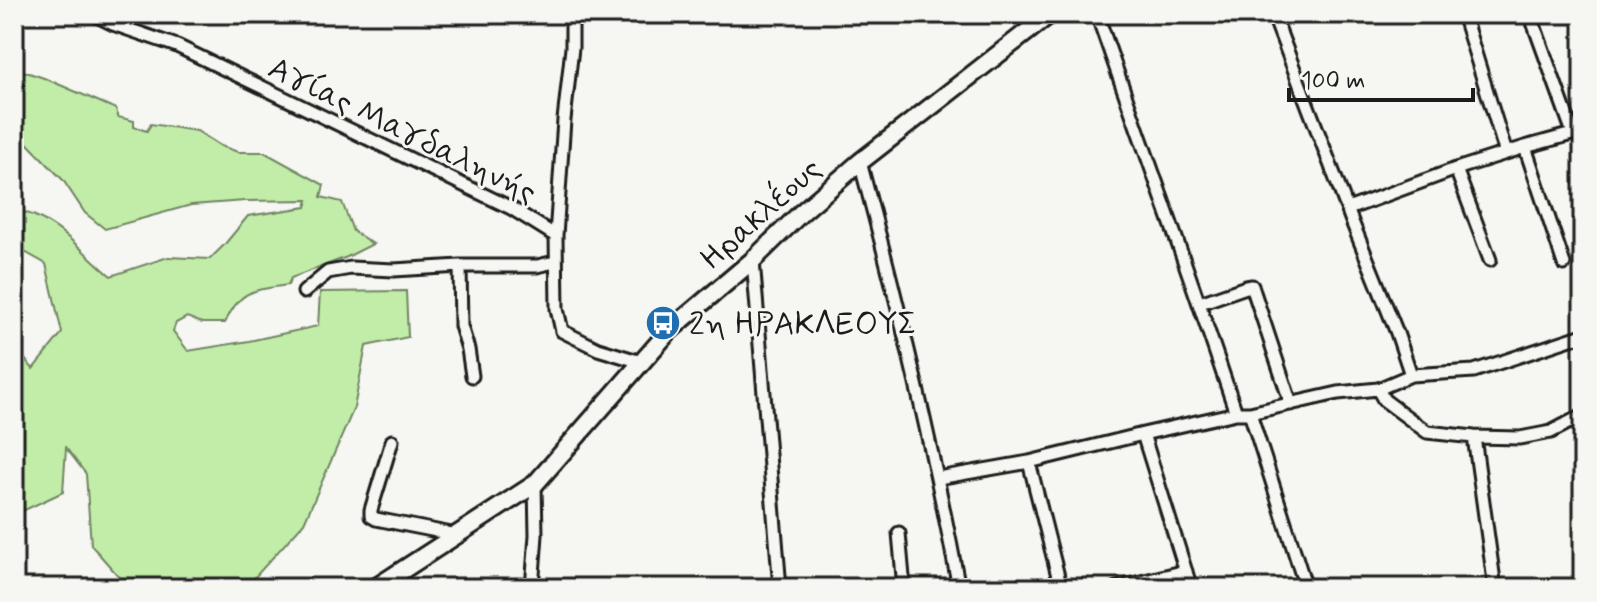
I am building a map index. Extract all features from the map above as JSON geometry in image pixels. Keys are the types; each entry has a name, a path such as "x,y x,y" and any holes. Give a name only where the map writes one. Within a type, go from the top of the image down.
{"street":[{"name":"Αγίας Μαγδαληνής","path":"93,14 177,46 511,208 556,236"},
{"path":"572,14 572,48 556,236 557,309 562,331 598,349 641,362"},
{"name":"Ηρακλέους","path":"375,588 535,484 669,331 753,260 860,162 1050,14"},
{"path":"1097,14 1236,413"},
{"path":"1273,14 1411,375"},
{"path":"1463,14 1506,153"},
{"path":"1348,209 1456,169 1578,132 1530,14"},
{"path":"1525,147 1564,264"},
{"path":"860,162 938,478 959,588"},
{"path":"1456,169 1490,260"},
{"path":"753,260 780,588"},
{"path":"304,292 328,272 351,268 394,270 537,266 555,262"},
{"path":"460,266 461,326 472,376"},
{"path":"1200,303 1252,286 1291,404"},
{"path":"938,478 1029,462 1236,413 1250,413 1338,393 1378,389 1411,375 1474,371 1583,335"},
{"path":"1378,389 1384,400 1427,432 1520,438 1551,432 1583,415"},
{"path":"1250,413 1306,588"},
{"path":"1143,434 1191,588"},
{"path":"1474,437 1495,588"},
{"path":"392,441 371,516 457,535"},
{"path":"1029,462 1061,588"},
{"path":"532,588 536,535 535,484"},
{"path":"899,533 904,588"},
{"path":"1116,588 1186,571"}],"green space":[{"path":"14,68 116,109 118,117 134,121 134,127 147,131 151,124 197,131 221,146 238,152 264,152 324,185 321,197 342,202 353,231 373,244 291,278 288,285 249,293 236,303 225,323 202,323 187,317 176,323 173,331 188,351 318,326 320,292 406,291 408,337 366,346 354,408 304,523 245,588 128,587 91,545 86,474 66,448 63,492 14,515 14,346 33,369 62,333 46,264 14,246 14,210 28,213 54,227 111,276 168,257 210,259 248,216 306,207 308,200 191,205 105,229 85,213 63,180 27,143 14,139"}],"place":[{"name":"2η ΗΡΑΚΛΕΟΥΣ","path":"663,323"}]}
